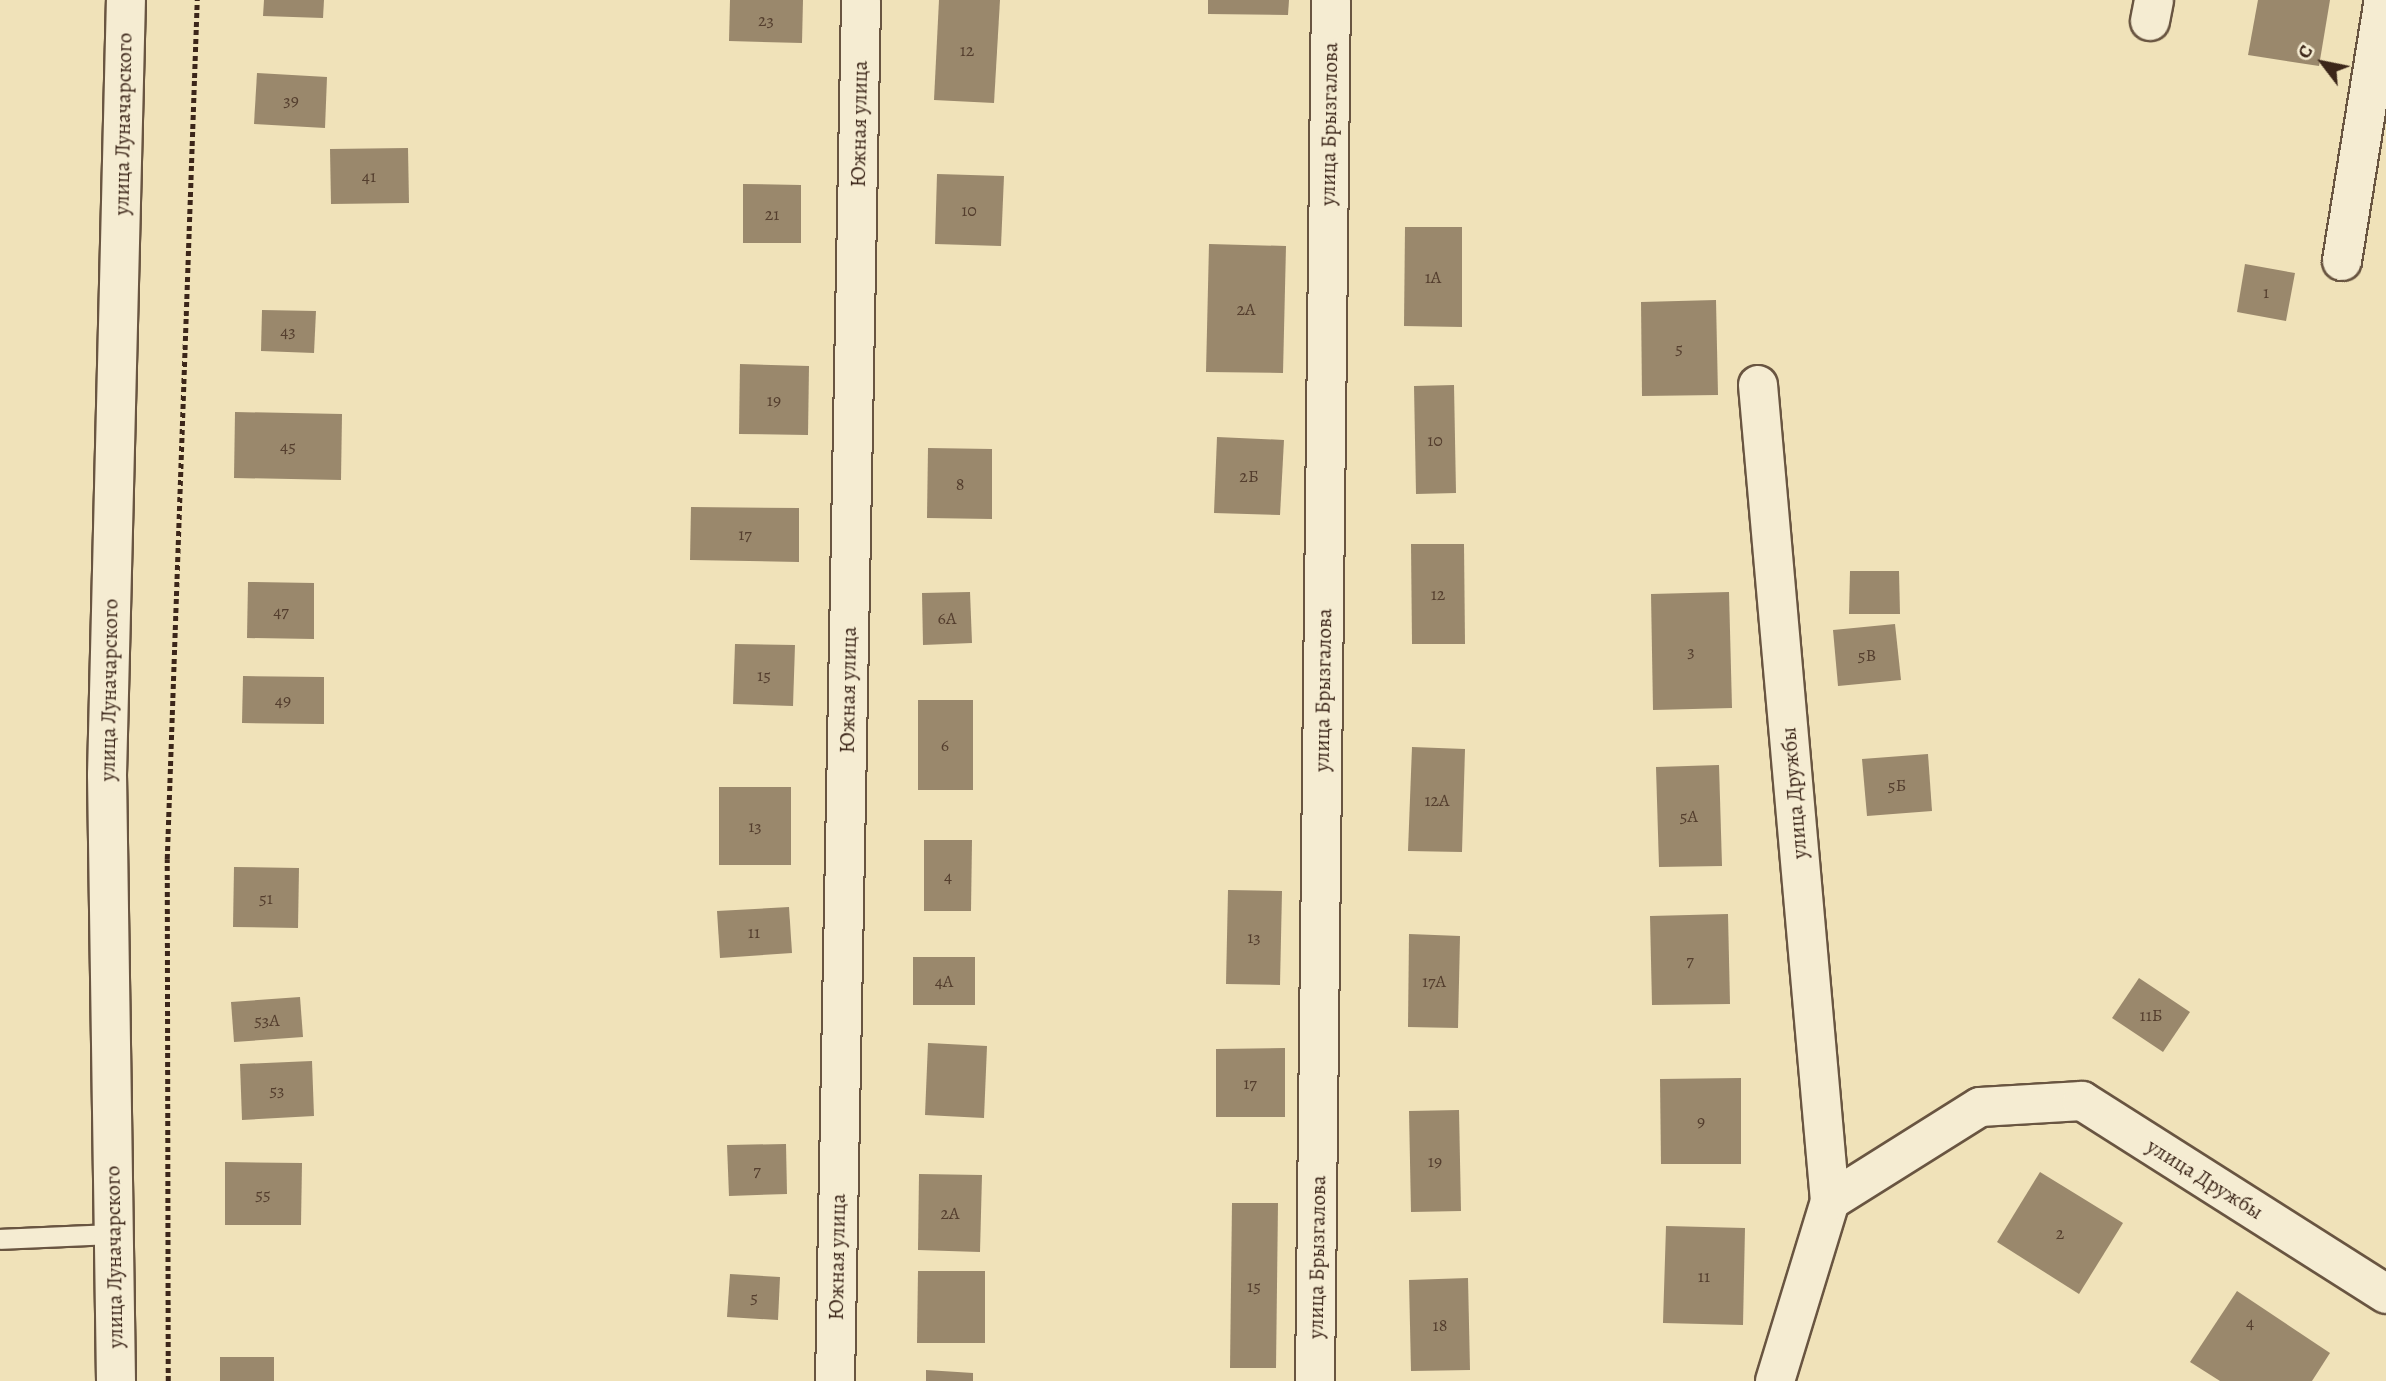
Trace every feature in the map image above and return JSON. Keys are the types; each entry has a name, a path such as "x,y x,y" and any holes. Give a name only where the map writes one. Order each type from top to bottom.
{"street":[{"name":"улица Луначарского","path":"116,1381 107,775 126,0"},
{"name":"Южная улица","path":"835,1381 862,0"},
{"name":"улица Брызгалова","path":"1315,1381 1331,0"},
{"path":"2342,261 2384,0"},
{"name":"улица Дружбы","path":"1758,386 1830,1201 1775,1381"},
{"name":"улица Дружбы","path":"1830,1201 1980,1107 2082,1101 2386,1294"}],"lane":[{"path":"0,1239 114,1234"}],"path":[{"path":"168,1381 167,859 197,0"}],"building":[{"path":"264,0 324,0 323,18 263,16"},
{"path":"730,0 803,0 802,43 729,41"},
{"path":"939,0 1000,0 994,103 934,100"},
{"path":"1208,0 1289,0 1288,15 1208,14"},
{"path":"2258,0 2330,0 2319,66 2248,55"},
{"path":"257,73 327,77 325,128 254,124"},
{"path":"408,148 409,203 331,204 330,149"},
{"path":"937,174 1004,176 1001,246 935,244"},
{"path":"743,184 801,185 801,243 743,243"},
{"path":"1405,227 1462,227 1462,327 1404,326"},
{"path":"1209,244 1286,246 1283,373 1206,372"},
{"path":"2245,264 2295,273 2286,321 2237,312"},
{"path":"1716,300 1718,395 1642,396 1641,302"},
{"path":"262,310 316,311 314,353 261,351"},
{"path":"740,364 809,366 808,435 739,434"},
{"path":"1454,385 1456,493 1416,494 1414,386"},
{"path":"235,412 342,414 341,480 234,478"},
{"path":"1217,437 1284,440 1280,515 1214,513"},
{"path":"928,448 992,449 992,519 927,518"},
{"path":"691,507 799,508 799,562 690,560"},
{"path":"1411,544 1464,544 1465,644 1412,644"},
{"path":"1850,571 1899,571 1900,614 1849,614"},
{"path":"248,582 314,583 314,639 247,638"},
{"path":"970,592 972,643 923,645 922,593"},
{"path":"1729,592 1732,708 1653,710 1651,594"},
{"path":"1895,624 1901,680 1838,686 1833,630"},
{"path":"735,644 795,645 793,706 733,704"},
{"path":"243,676 324,677 324,724 242,723"},
{"path":"918,700 973,700 973,790 918,790"},
{"path":"1412,747 1465,749 1462,852 1408,851"},
{"path":"1928,754 1932,811 1867,816 1862,759"},
{"path":"1719,765 1722,866 1659,867 1656,767"},
{"path":"719,787 791,787 791,865 719,865"},
{"path":"924,840 972,840 971,911 924,911"},
{"path":"234,867 299,868 298,928 233,927"},
{"path":"1228,890 1282,891 1280,985 1226,984"},
{"path":"789,907 792,953 720,958 717,911"},
{"path":"1728,914 1730,1004 1652,1005 1650,916"},
{"path":"1409,934 1460,936 1458,1028 1408,1027"},
{"path":"913,957 975,957 975,1005 913,1005"},
{"path":"2139,978 2190,1012 2163,1052 2112,1018"},
{"path":"300,997 303,1037 234,1042 231,1002"},
{"path":"928,1043 987,1046 984,1118 925,1115"},
{"path":"1285,1048 1285,1117 1216,1117 1216,1049"},
{"path":"312,1061 314,1116 242,1120 240,1064"},
{"path":"1741,1078 1741,1164 1661,1164 1660,1079"},
{"path":"1459,1110 1461,1211 1411,1212 1409,1111"},
{"path":"786,1144 787,1194 729,1196 727,1145"},
{"path":"225,1162 302,1163 301,1225 225,1225"},
{"path":"2040,1172 2123,1223 2079,1294 1997,1242"},
{"path":"919,1174 982,1175 980,1252 918,1250"},
{"path":"1232,1203 1278,1203 1276,1368 1230,1368"},
{"path":"1666,1226 1745,1228 1743,1325 1663,1323"},
{"path":"918,1271 985,1271 985,1343 917,1343"},
{"path":"730,1274 780,1277 778,1320 727,1317"},
{"path":"1468,1278 1470,1370 1411,1371 1409,1280"},
{"path":"2237,1291 2330,1353 2312,1381 2220,1381 2190,1362"},
{"path":"220,1357 274,1357 274,1381 220,1381"},
{"path":"926,1370 973,1373 973,1381 926,1381"}]}
